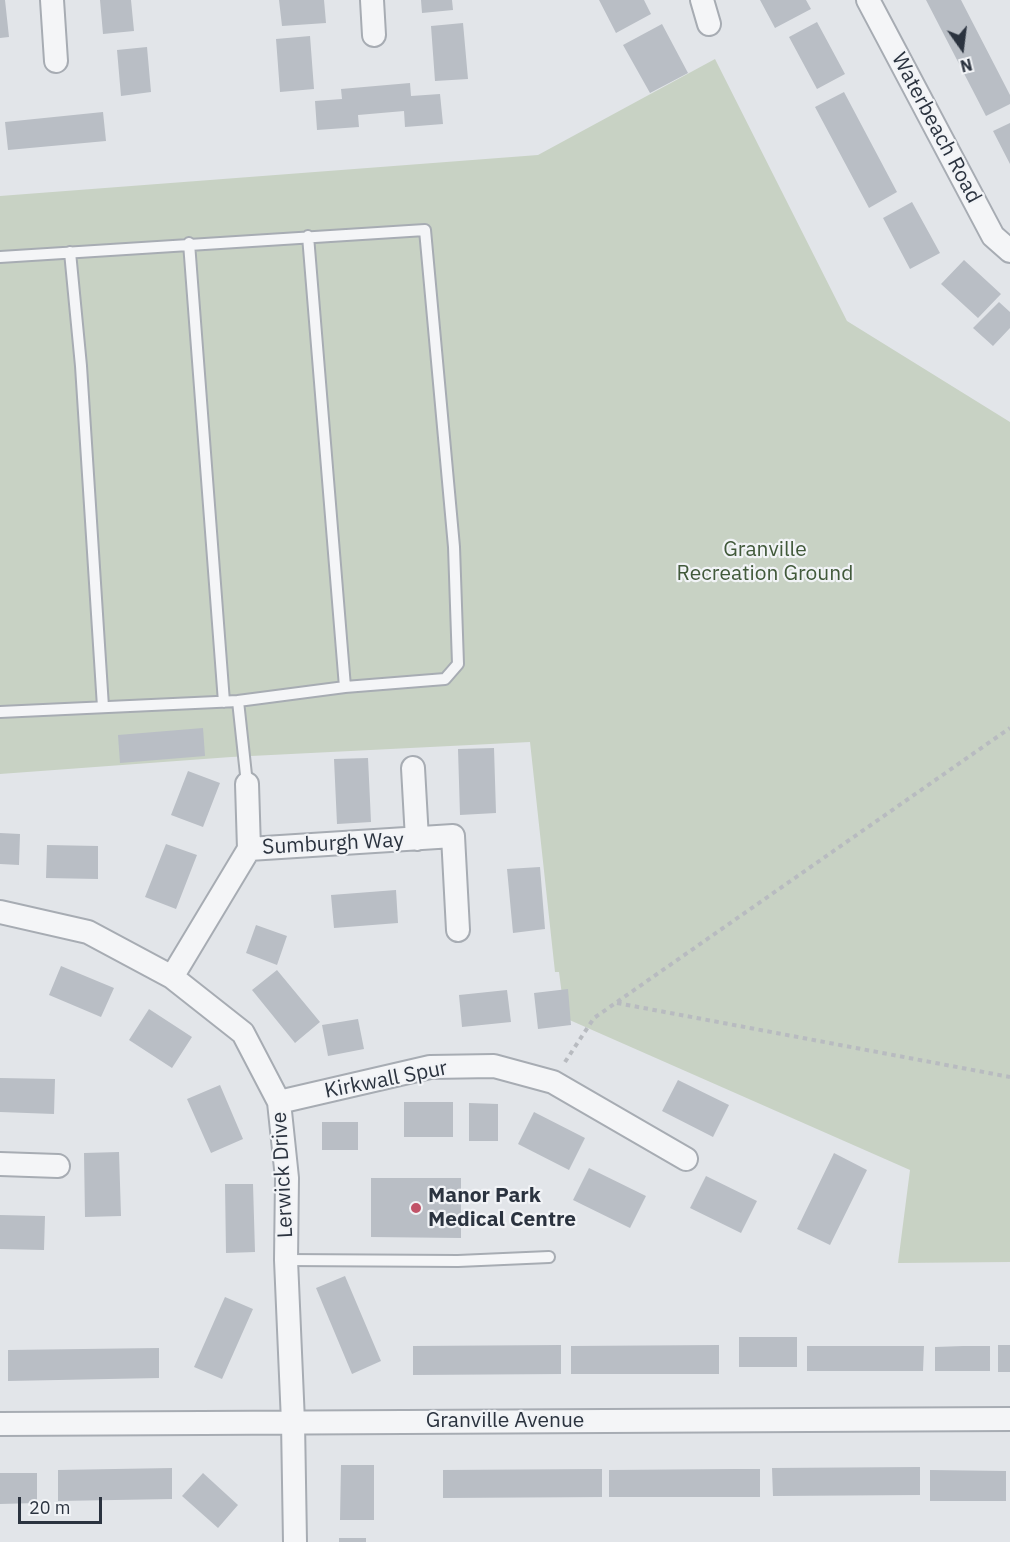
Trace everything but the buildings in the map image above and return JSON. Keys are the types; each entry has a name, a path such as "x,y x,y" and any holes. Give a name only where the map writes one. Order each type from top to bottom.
{"street":[{"path":"52,0 56,61"},
{"path":"372,0 374,35"},
{"path":"702,0 709,24"},
{"name":"Waterbeach Road","path":"868,0 993,236 1010,251"},
{"name":"Sumburgh Way","path":"413,768 417,839"},
{"name":"Sumburgh Way","path":"172,977 249,849 247,784"},
{"name":"Sumburgh Way","path":"249,849 453,836 458,930"},
{"name":"Lerwick Drive","path":"0,912 88,932 172,977 243,1033 279,1102 287,1178 286,1260 293,1422 295,1542"},
{"name":"Kirkwall Spur","path":"279,1102 430,1067 494,1066 553,1082 686,1159"},
{"path":"0,1164 58,1166"},
{"name":"Granville Avenue","path":"0,1424 1010,1419"}],"lane":[{"path":"0,257 189,243 425,230 454,547 458,664 445,679 345,687 238,701 0,712"},
{"path":"308,236 345,687"},
{"path":"189,243 224,702"},
{"path":"70,252 81,366 103,707"},
{"path":"238,701 247,784"},
{"path":"286,1260 458,1261 549,1257"}],"path":[{"path":"553,1082 594,1018 1010,728"},
{"path":"617,1003 1010,1077"}],"green space":[{"name":"Granville Recreation Ground","path":"715,59 847,321 1010,422 1010,1262 898,1263 910,1170 565,1018 559,972 555,972 530,742 231,757 0,774 0,196 538,155"}],"place":[{"name":"Manor Park Medical Centre","path":"416,1208"}]}
